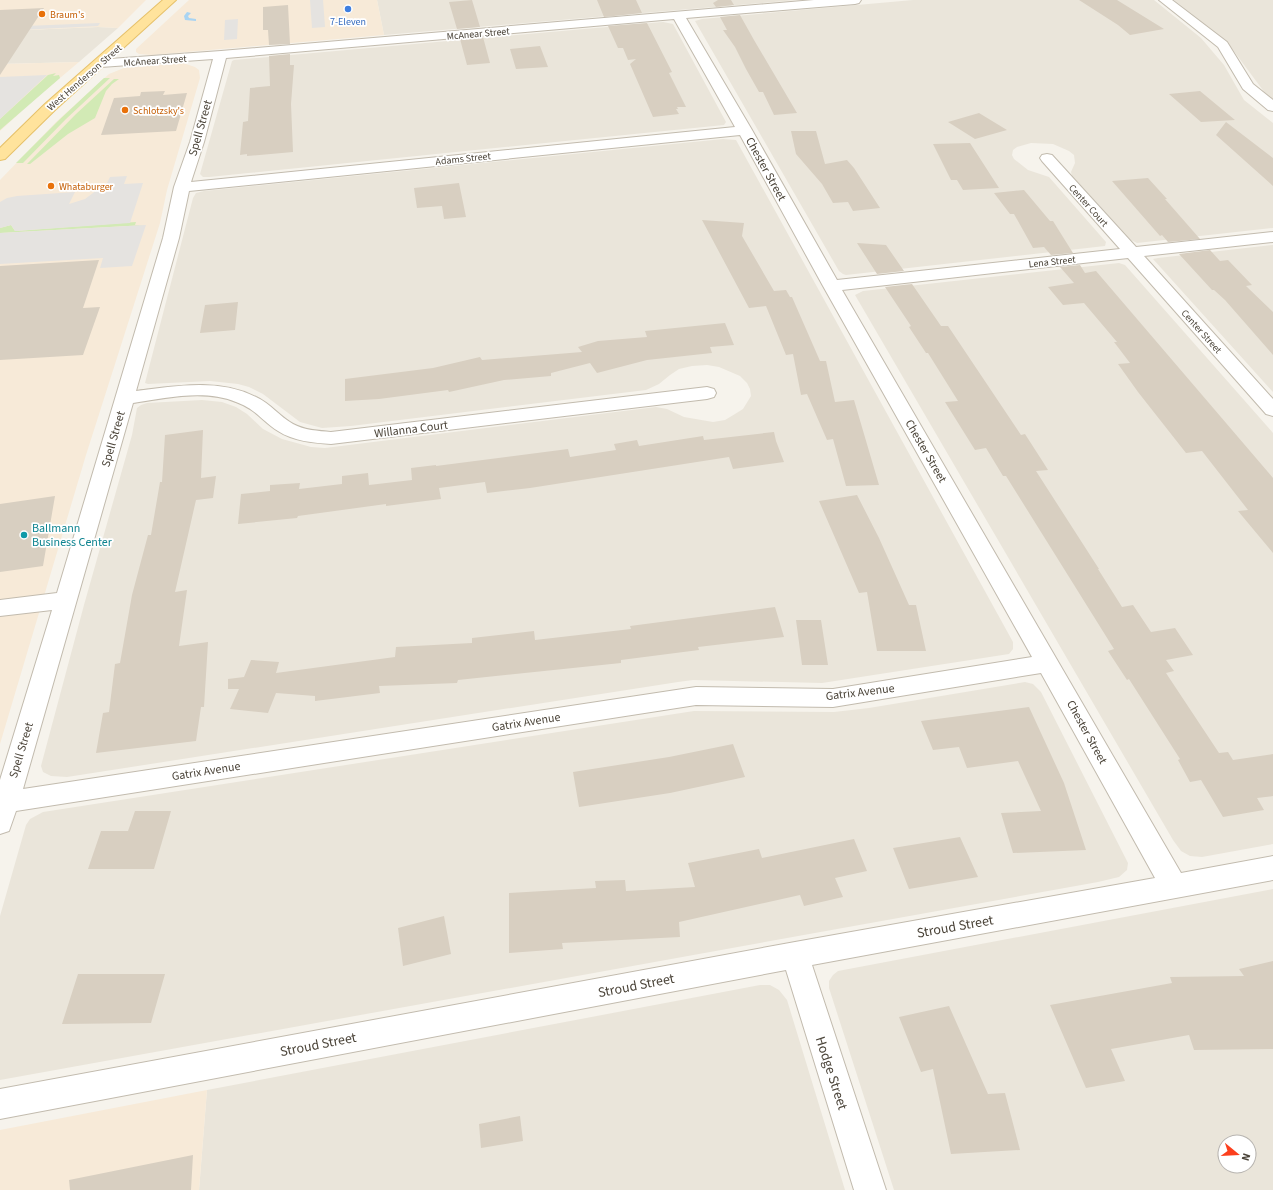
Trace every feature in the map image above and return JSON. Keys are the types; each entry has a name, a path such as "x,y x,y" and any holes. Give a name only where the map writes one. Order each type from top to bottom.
{"main road":[{"name":"West Henderson Street","path":"0,156 50,107 170,0"}],"street":[{"name":"McAnear Street","path":"101,63 221,55 854,0"},
{"path":"1165,0 1223,45 1248,86 1273,107"},
{"name":"Chester Street","path":"678,15 745,130 831,286 1048,663 1174,886"},
{"name":"Spell Street","path":"3,812 125,398 171,238 182,186 197,142 221,55"},
{"name":"Adams Street","path":"182,186 745,130"},
{"name":"Center Court","path":"1047,158 1131,253"},
{"name":"Lena Street","path":"831,286 1273,237"},
{"name":"Center Street","path":"1131,253 1273,410"},
{"name":"Willanna Court","path":"125,398 173,392 222,392 240,396 263,409 285,427 300,434 331,438 707,393"},
{"path":"0,608 66,600"},
{"name":"Gatrix Avenue","path":"3,812 688,697 833,698 1048,663"},
{"name":"Stroud Street","path":"0,1104 795,955 1273,868"},
{"name":"Hodge Street","path":"795,955 870,1190"}],"shaded area":[{"path":"0,0 146,0 118,28 98,27 0,31"},
{"path":"189,0 377,0 384,35 152,55 139,54 136,52 136,49"},
{"path":"310,0 323,0 325,27 312,28"},
{"path":"377,0 796,0 384,35"},
{"path":"913,0 1154,0 1201,38 1224,65 1244,100 1273,123 1273,228 1137,243 1131,240 1072,176 1071,172 1075,163 1074,155 1069,151 1053,144 1031,143 1017,147 1013,150 1012,155 1014,159 1028,170 1049,177 1106,242 1105,246 846,275 843,274 839,271 695,21 702,19"},
{"path":"1174,0 1273,0 1273,101 1265,93 1233,50 1212,30"},
{"path":"238,19 237,39 224,40 225,20"},
{"path":"663,22 673,24 726,122 724,125 209,177 203,177 200,174 232,61 234,60"},
{"path":"100,23 98,26 0,31 0,27"},
{"path":"98,27 118,28 79,62 0,64 0,31"},
{"path":"79,62 35,99 0,131 0,64"},
{"path":"183,63 199,70 200,78 167,190 160,223 86,455 0,744 0,180 56,122 109,74 124,68"},
{"path":"47,75 0,119 0,77"},
{"path":"723,139 736,140 1013,642 1013,649 1009,654 822,683 693,680 67,777 51,776 43,772 41,766 84,605 132,435 137,408 141,405 147,403 202,400 222,402 236,407 247,414 263,429 282,439 311,447 325,448 656,407 667,409 684,417 713,422 725,420 743,409 751,396 747,383 740,376 719,367 707,365 692,366 679,369 659,384 646,390 351,426 322,428 300,422 263,394 249,387 238,384 210,381 145,383 193,198 196,193"},
{"path":"127,176 124,184 143,183 130,223 15,231 11,225 0,228 0,202 7,198 75,192 69,204 85,199 97,190 104,189 110,177"},
{"path":"146,225 132,266 100,268 103,258 0,264 0,233"},
{"path":"1273,245 1273,392 1153,259"},
{"path":"1119,263 1125,265 1273,433 1273,844 1202,857 1190,856 1181,851 1173,840 855,295 863,291"},
{"path":"1025,682 1033,684 1041,692 1128,863 1127,870 1119,877 0,1080 0,916 26,825 30,819 43,812 694,711 834,712 869,708"},
{"path":"1273,889 1273,1190 894,1190 829,988 829,981 838,971"},
{"path":"760,985 770,985 779,990 787,1000 845,1190 199,1190 207,1090"},
{"path":"207,1090 199,1190 0,1190 0,1130"}],"green space":[{"path":"56,73 53,76 59,75 60,78 0,130 0,119 48,75"},
{"path":"104,78 110,78 66,119 23,163 16,163 58,121"},
{"path":"114,79 119,79 106,91 95,118 68,134 30,164 27,164 76,114"},
{"path":"136,222 135,225 146,225 0,233 0,228 11,225 15,231"}],"building":[{"path":"472,0 480,27 457,29 449,2"},
{"path":"597,0 636,0 642,13 604,17"},
{"path":"718,0 731,0 734,5 716,7 713,3"},
{"path":"1079,0 1117,0 1164,29 1130,35 1118,25"},
{"path":"288,5 290,44 269,45 268,30 263,30 263,7"},
{"path":"44,8 0,75 0,10"},
{"path":"740,15 797,113 774,115 763,92 759,92 735,47 723,30 727,30 720,17"},
{"path":"647,23 672,72 669,73 686,107 677,107 678,109 676,109 679,114 653,117 630,64 636,59 628,60 623,48 618,48 608,26"},
{"path":"483,37 490,63 467,65 460,39"},
{"path":"540,46 548,67 516,69 510,49"},
{"path":"290,54 290,65 294,65 291,104 293,152 247,156 247,154 240,155 243,122 248,121 250,88 270,86 269,56"},
{"path":"165,91 163,95 187,93 176,131 101,135 114,98 140,96 141,92"},
{"path":"1200,91 1235,120 1201,122 1169,94"},
{"path":"979,113 1007,130 975,139 948,122"},
{"path":"1226,122 1273,158 1273,186 1216,135"},
{"path":"791,131 816,131 825,164 847,160 854,168 880,208 853,211 848,202 833,203 822,184 796,154"},
{"path":"970,143 999,188 963,190 957,180 951,180 933,144"},
{"path":"1148,178 1200,239 1168,242 1162,235 1160,236 1112,181"},
{"path":"459,183 466,217 444,219 442,206 417,208 414,188"},
{"path":"1024,190 1050,221 1053,221 1073,253 1051,255 1044,247 1033,248 1014,214 1010,214 994,193"},
{"path":"702,220 744,223 742,236 774,291 786,290 790,297 792,297 820,361 826,361 835,402 854,400 879,485 846,486 833,439 827,440 807,394 801,395 793,354 786,355 766,306 749,308"},
{"path":"857,243 886,245 904,271 877,274"},
{"path":"1210,250 1220,261 1228,260 1252,285 1246,286 1273,312 1273,355 1225,300 1214,290 1212,290 1179,254"},
{"path":"99,260 83,308 100,307 83,355 0,360 0,266"},
{"path":"1080,265 1085,273 1096,271 1273,478 1273,553 1238,511 1248,510 1202,451 1186,453 1138,392 1118,364 1130,363 1114,342 1117,342 1084,303 1063,305 1048,287 1074,283 1060,267"},
{"path":"912,284 941,326 948,326 1021,435 1025,434 1048,470 1036,471 1122,607 1133,605 1151,632 1175,628 1193,655 1166,660 1174,671 1166,673 1219,753 1228,752 1233,760 1273,754 1273,796 1257,798 1264,810 1223,817 1201,780 1190,782 1178,760 1180,759 1129,679 1127,680 1108,651 1114,649 1006,476 1003,476 986,448 975,450 945,402 958,401 928,353 926,353 909,327 911,326 885,287"},
{"path":"238,302 235,330 200,333 205,305"},
{"path":"725,323 734,345 710,347 712,353 647,360 597,373 590,363 551,373 551,376 504,380 449,392 448,390 379,399 345,401 345,379 433,368 480,357 482,360 582,352 578,347 598,341 647,337 645,331"},
{"path":"203,430 201,478 216,476 213,498 196,500 175,592 187,590 179,646 208,642 204,707 201,707 196,741 96,753 103,713 109,712 115,664 120,663 132,595 148,535 151,535 160,482 162,482 165,435"},
{"path":"774,432 784,462 733,469 729,457 530,488 487,493 485,482 439,488 441,499 386,506 386,504 298,516 297,518 238,524 241,494 270,491 270,485 300,483 299,489 342,484 342,476 368,473 369,485 412,480 411,468 568,449 570,457 616,450 614,444 637,440 639,446 703,436 704,440"},
{"path":"857,495 879,538 909,605 916,605 926,651 877,651 867,592 859,593 819,501"},
{"name":"Ballmann Business Center","path":"55,496 43,566 0,572 0,504"},
{"path":"775,607 784,637 698,647 699,650 621,660 621,663 458,680 457,683 379,686 380,693 315,701 315,696 276,693 268,713 230,709 239,689 228,689 228,679 244,677 251,660 279,662 276,673 395,657 396,647 472,643 472,638 534,631 535,640 631,629 630,626"},
{"path":"796,620 821,620 828,665 802,665"},
{"path":"1029,707 1064,783 1086,850 1013,853 1001,813 1041,811 1018,761 967,768 959,747 933,750 921,721"},
{"path":"733,744 745,777 670,793 579,807 573,772 669,757"},
{"path":"135,811 171,811 154,869 88,869 101,831 128,831"},
{"path":"960,837 978,877 909,889 893,848"},
{"path":"854,839 867,871 835,878 843,897 804,906 800,895 679,922 680,937 562,943 563,949 509,953 509,893 596,888 595,881 625,880 626,891 695,887 688,863 759,849 762,858"},
{"path":"444,916 451,954 403,966 398,928"},
{"path":"1273,961 1273,1049 1194,1050 1189,1035 1111,1049 1125,1081 1086,1088 1050,1005 1172,983 1170,977 1244,976 1239,969"},
{"path":"78,974 165,974 151,1023 62,1024"},
{"path":"949,1006 988,1094 1005,1093 1020,1150 951,1154 933,1069 921,1072 899,1017"},
{"path":"520,1116 523,1141 481,1148 479,1124"},
{"path":"193,1155 191,1190 70,1190 69,1180"}],"waterway":[{"path":"189,13 186,16 187,19 194,20"}],"place":[{"name":"7-Eleven","path":"348,9"},
{"name":"Braum's","path":"42,14"},
{"name":"Schlotzsky's","path":"125,110"},
{"name":"Whataburger","path":"51,186"},
{"name":"Ballmann Business Center","path":"24,535"}]}
